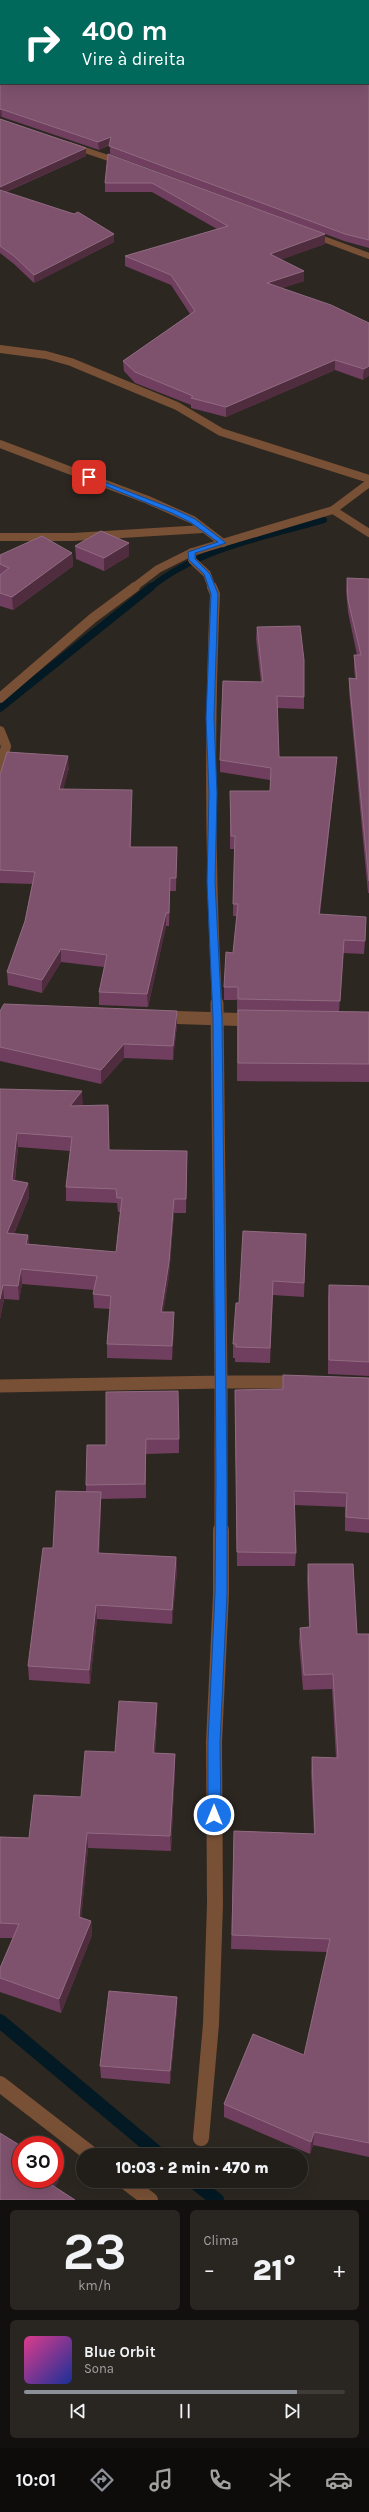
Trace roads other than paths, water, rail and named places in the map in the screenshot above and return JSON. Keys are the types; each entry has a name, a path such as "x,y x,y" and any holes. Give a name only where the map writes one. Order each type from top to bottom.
{"street":[{"path":"60,141 128,165"},
{"path":"300,230 369,256"},
{"path":"0,349 46,355 71,362 176,406 221,432 369,479"},
{"path":"0,444 148,500 193,520 223,543"},
{"path":"0,698 93,618 158,568 223,543 333,510 369,483"},
{"path":"333,510 369,533"},
{"path":"0,537 73,537 203,529"},
{"path":"192,556 207,574 215,594 210,718 213,793 211,882 218,1019 221,1382 221,1594 214,1742 215,1911 211,2024 201,2138"},
{"path":"0,731 6,746 0,771"},
{"path":"151,1016 264,1020"},
{"path":"0,1386 314,1382"},
{"path":"0,2084 83,2148"},
{"path":"134,2188 150,2200"}],"waterway":[{"path":"150,588 169,574 211,553 256,538 324,520"},
{"path":"0,708 151,587"},
{"path":"0,2021 152,2148"},
{"path":"202,2188 217,2200"}]}
